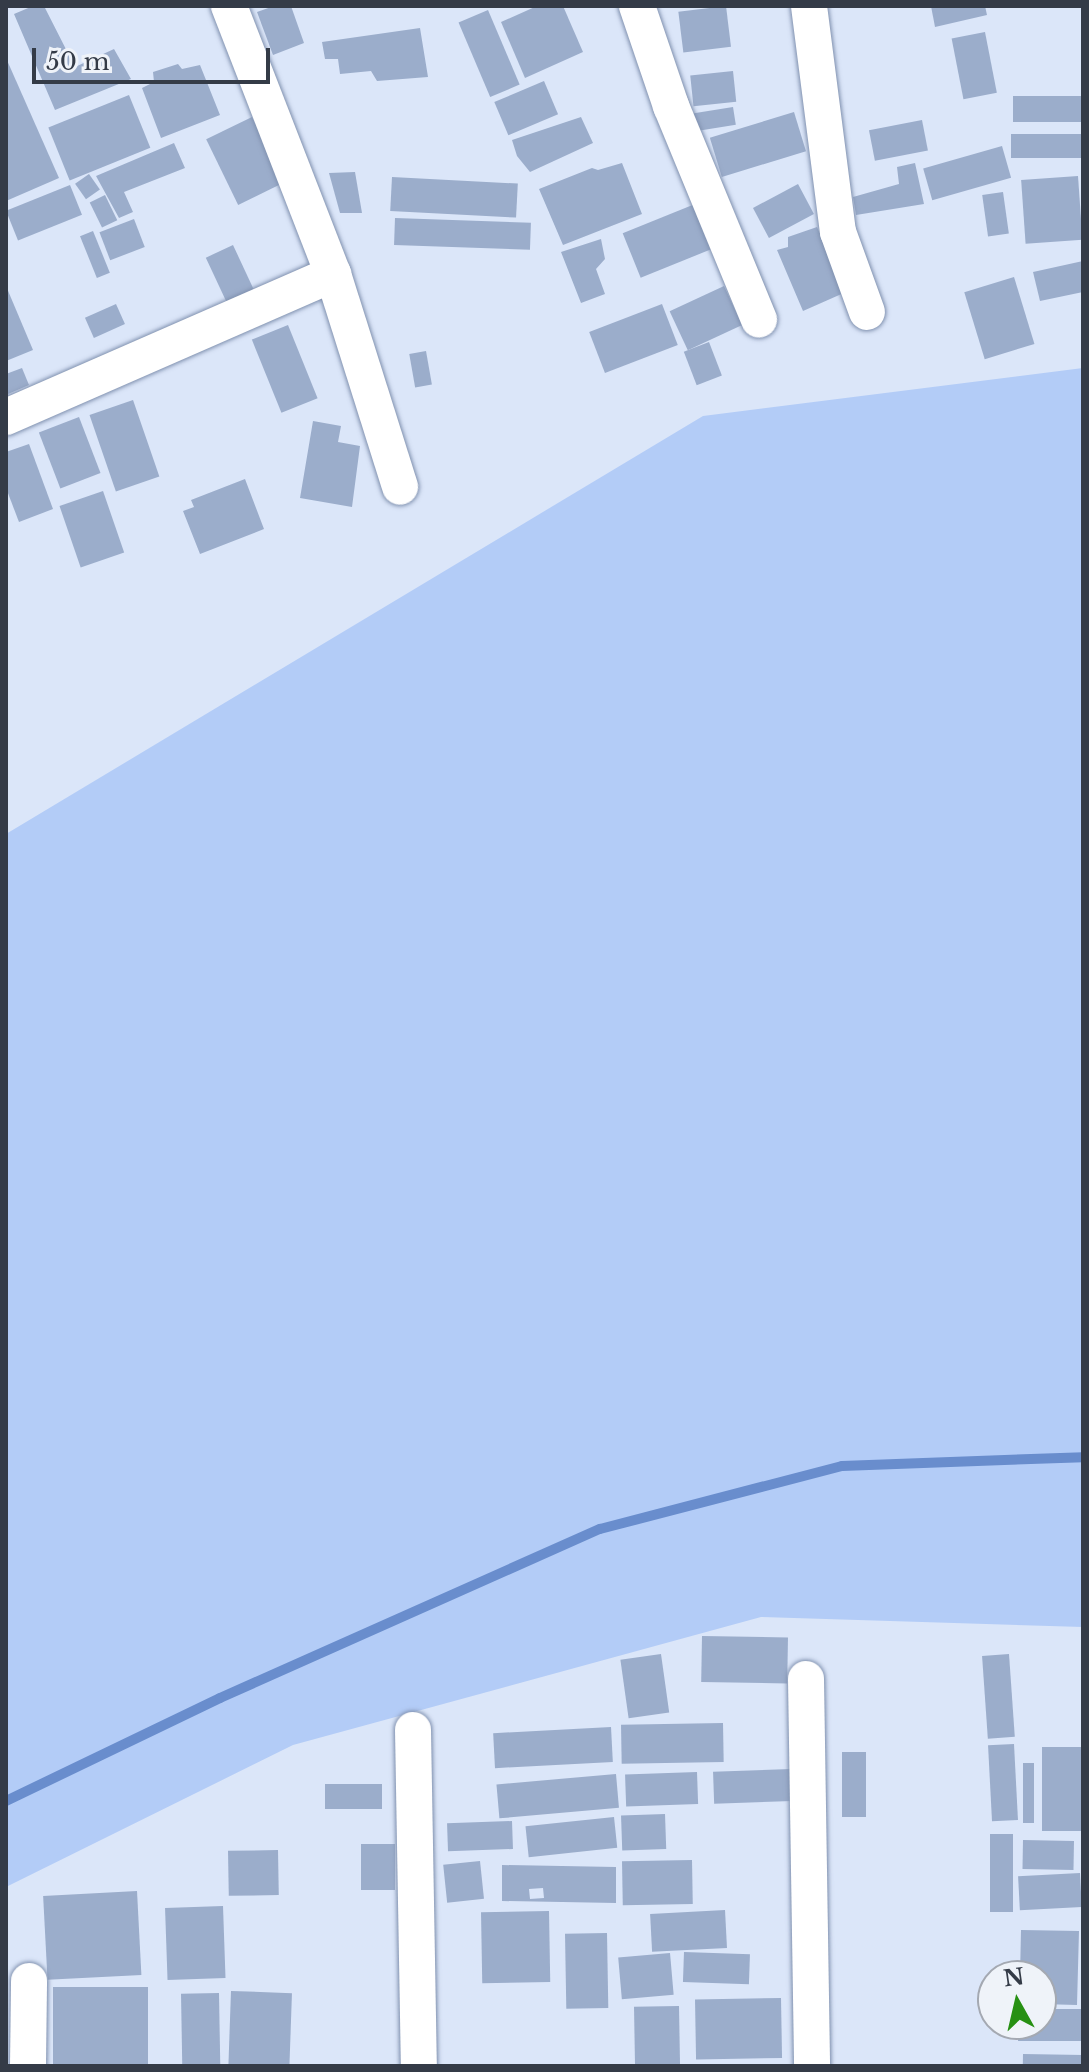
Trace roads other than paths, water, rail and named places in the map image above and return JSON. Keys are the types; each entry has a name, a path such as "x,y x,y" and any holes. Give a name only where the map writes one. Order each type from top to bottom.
{"street":[{"path":"229,6 333,274 400,487"},
{"path":"637,6 671,106 759,320"},
{"path":"809,6 838,232 867,312"},
{"path":"6,417 333,274"},
{"path":"806,1679 812,2066"},
{"path":"413,1730 419,2066"},
{"path":"28,2066 29,1981"}],"waterway":[{"path":"6,1801 220,1698 600,1529 842,1466 1083,1457"}]}
